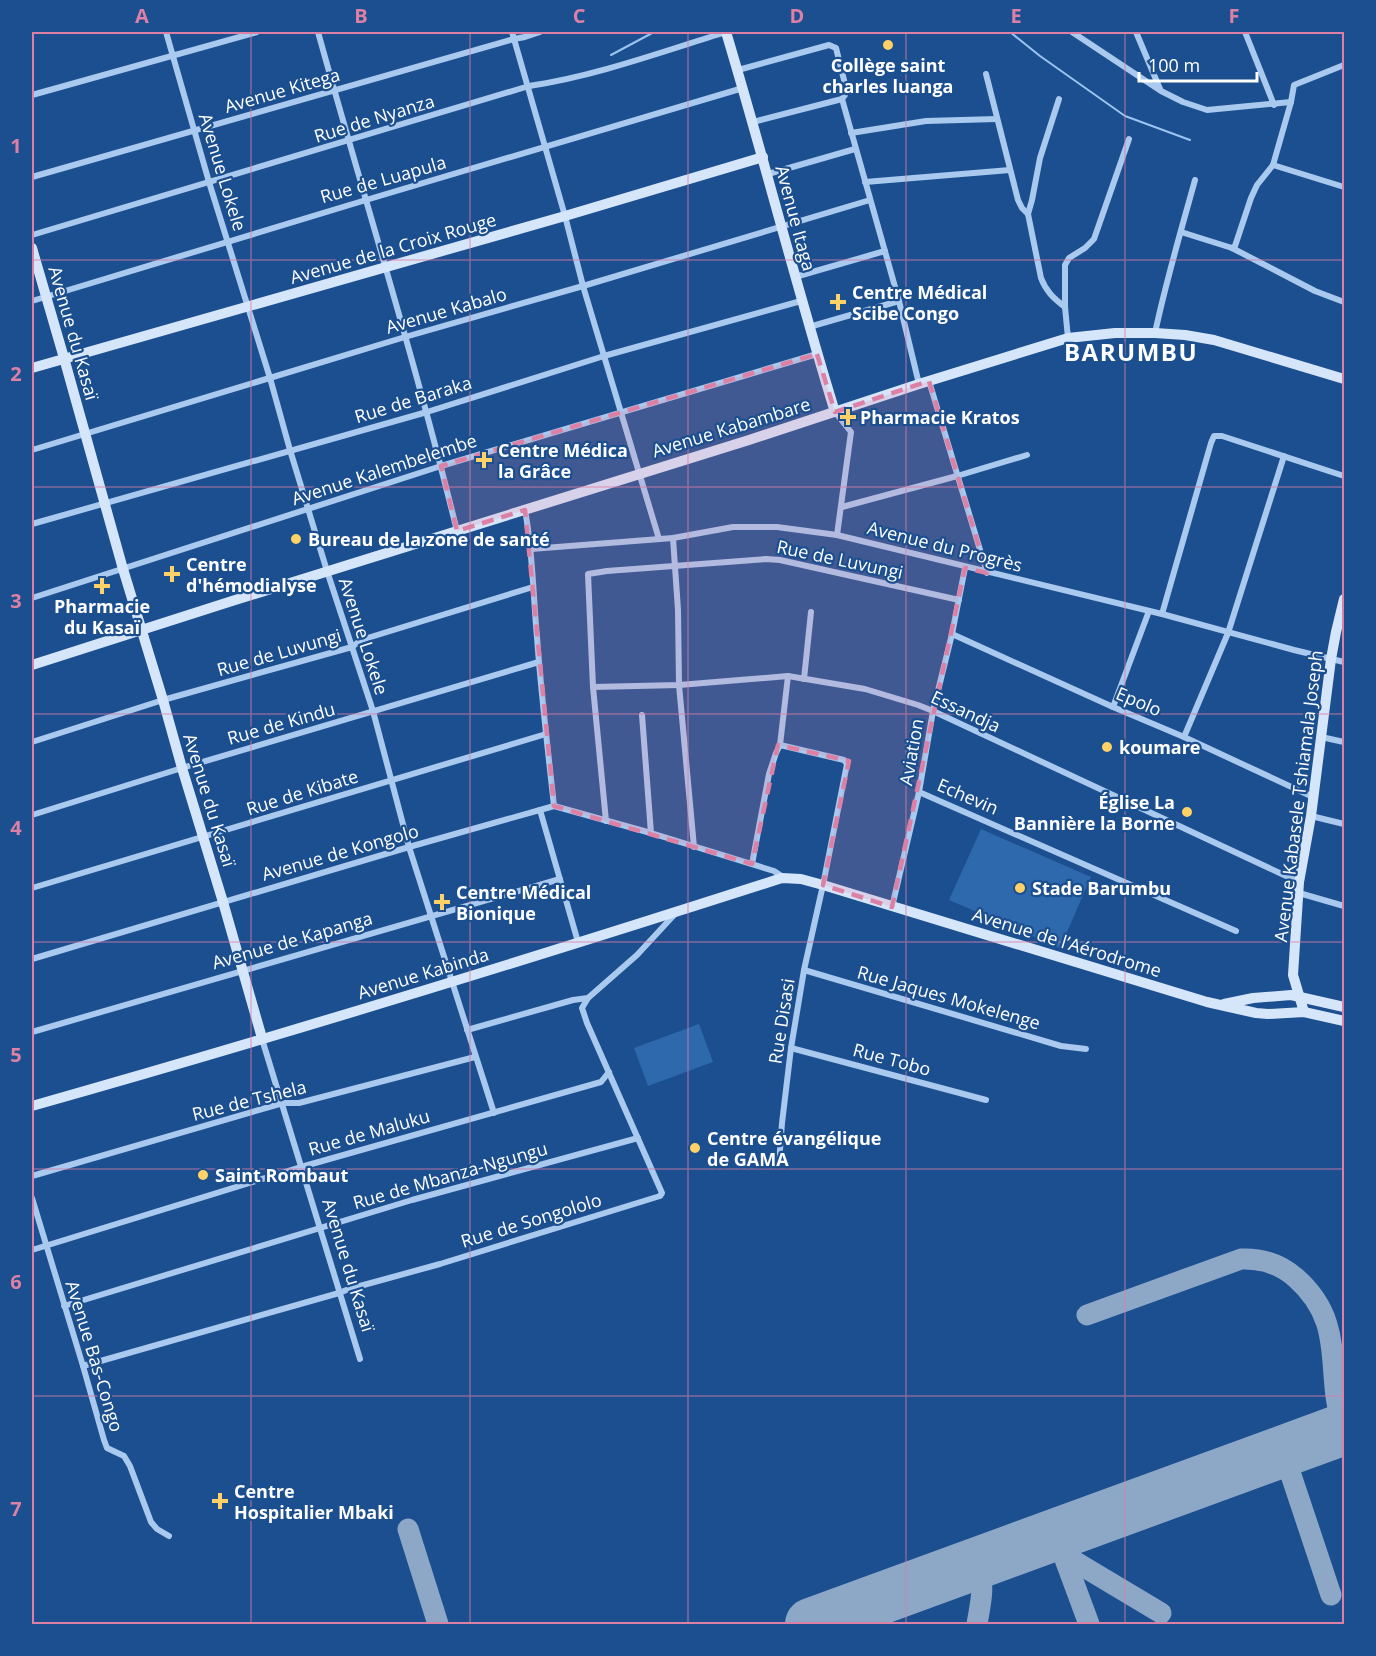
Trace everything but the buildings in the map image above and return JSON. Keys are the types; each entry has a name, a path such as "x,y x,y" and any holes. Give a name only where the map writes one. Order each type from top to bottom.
{"street":[{"name":"Avenue Lokele","path":"166,32 308,509 374,711 409,847 494,1113"},
{"path":"32,95 257,32"},
{"path":"318,32 427,412 457,531"},
{"name":"Avenue Kitega","path":"32,177 335,91 513,35 525,37 540,32"},
{"name":"Avenue Itaga","path":"726,32 768,174 808,327 835,412"},
{"name":"Rue de Nyanza","path":"32,235 529,86 558,82 600,71 726,32"},
{"path":"1072,32 1161,91 1183,102 1208,110 1292,102"},
{"path":"1136,32 1161,91"},
{"path":"1245,32 1274,105"},
{"path":"513,35 583,286 659,539"},
{"path":"738,70 833,46 836,48 846,88 842,99 753,122"},
{"path":"1232,248 1235,246 1257,185 1273,165 1292,102 1294,85 1344,65"},
{"path":"986,74 1018,200 1028,214"},
{"name":"Rue de Luapula","path":"32,301 743,88"},
{"path":"842,99 924,383 957,476 987,573"},
{"path":"1059,99 1040,158 1028,214 1044,288 1065,307"},
{"path":"851,134 926,121 997,119"},
{"path":"1068,338 1065,265 1069,258 1094,239 1129,139"},
{"path":"768,174 855,149"},
{"name":"Avenue de la Croix Rouge","path":"32,368 763,157"},
{"path":"1273,165 1344,187"},
{"path":"865,183 1010,170"},
{"path":"1155,333 1164,286 1195,180"},
{"name":"Avenue Kabalo","path":"32,450 870,200"},
{"path":"1181,232 1232,248 1315,291 1344,302"},
{"name":"Avenue du Kasaï","path":"32,248 123,569 360,1359"},
{"path":"795,277 885,251"},
{"name":"Rue de Baraka","path":"32,524 427,412 604,356 801,301"},
{"path":"808,327 899,301"},
{"name":"Avenue Kabambare","path":"32,665 1068,338 1092,334 1185,335 1214,340 1344,379"},
{"name":"Avenue Kalembelembe","path":"32,598 441,466 817,354"},
{"path":"835,412 851,432 837,535"},
{"path":"1162,614 1212,438 1222,436 1344,476"},
{"path":"842,507 1027,455"},
{"path":"1184,737 1228,633 1284,456"},
{"path":"525,510 531,549 539,662 554,806 752,864 774,871 782,878"},
{"name":"Avenue du Progrès","path":"531,549 673,538 733,527 777,527 837,535 965,568 1162,614 1344,662"},
{"path":"673,538 679,618 679,685 694,847"},
{"name":"Rue de Luvungi","path":"593,687 587,577 590,573 766,559 780,560 959,600"},
{"name":"Aviation","path":"892,907 919,792 933,711 965,568"},
{"name":"Rue de Luvungi","path":"32,742 163,700 352,647 361,640 533,587"},
{"name":"Avenue Kabasele Tshiamala Joseph","path":"1299,997 1294,981 1293,966 1299,888 1311,816 1331,659 1344,599"},
{"path":"1113,708 1149,611"},
{"path":"804,679 811,612"},
{"name":"Epolo","path":"952,634 1313,797"},
{"name":"Rue de Kindu","path":"32,814 539,662"},
{"path":"752,864 770,774 780,745 788,676"},
{"name":"Essandja","path":"593,687 679,685 788,676 865,689 933,711 1299,888 1344,906"},
{"path":"593,687 606,821"},
{"path":"642,715 651,833"},
{"name":"Rue de Kibate","path":"32,888 546,734"},
{"path":"1321,737 1344,742"},
{"name":"Rue Disasi","path":"779,1163 791,1048 804,970 847,764 844,760 780,745"},
{"name":"Echevin","path":"919,792 1236,931"},
{"name":"Avenue de Kongolo","path":"32,959 554,806"},
{"path":"540,810 578,942"},
{"path":"1311,816 1344,824"},
{"name":"Avenue Kabinda","path":"32,1106 452,982 782,878 801,879 823,885"},
{"name":"Avenue de Kapanga","path":"32,1032 560,879"},
{"name":"Avenue de l’Aérodrome","path":"823,885 1221,1005 1268,1014 1304,1012 1344,1021"},
{"path":"467,1030 573,1000 588,998 637,954 677,912"},
{"name":"Rue Jaques Mokelenge","path":"804,970 1061,1046 1086,1049"},
{"path":"1221,1005 1252,998 1291,995 1344,1007"},
{"path":"1299,997 1304,1012"},
{"name":"Rue de Songololo","path":"83,1366 339,1293 349,1288 440,1263 660,1196 662,1192 584,1016 582,1008 588,998"},
{"name":"Rue Tobo","path":"791,1048 986,1100"},
{"name":"Rue de Tshela","path":"32,1176 283,1103 298,1103 475,1057"},
{"name":"Rue de Maluku","path":"32,1250 301,1167 601,1082 609,1072"},
{"name":"Rue de Mbanza-Ngungu","path":"64,1306 412,1200 639,1138"},
{"name":"Avenue Bas-Congo","path":"32,1198 107,1448 124,1456 151,1522 169,1536"}],"highlighted area":[{"path":"817,354 835,412 929,381 987,573 965,568 892,907 823,885 849,761 778,745 752,864 554,806 525,510 457,531 441,466"}],"shaded area":[{"name":"Stade Barumbu","path":"981,829 1091,877 1060,948 949,900"},
{"path":"699,1024 713,1062 648,1086 634,1048"}],"waterway":[{"path":"611,55 654,32"},
{"path":"1010,32 1125,116 1190,140"}],"taxiway":[{"path":"1087,1315 1241,1259 1264,1261 1284,1269 1296,1278 1312,1296 1323,1314 1329,1332 1338,1408 1344,1429"},
{"path":"1283,1451 1331,1595"},
{"path":"408,1529 438,1624"},
{"path":"1056,1535 1089,1624"},
{"path":"1064,1555 1161,1613"},
{"path":"977,1624 982,1587 978,1564"}],"runway":[{"path":"811,1624 1344,1429"}],"place":[{"name":"Collège saint charles luanga","path":"888,45"},
{"name":"Centre Médical Scibe Congo","path":"838,302"},
{"name":"Pharmacie Kratos","path":"848,417"},
{"name":"Centre Médica la Grâce","path":"484,460"},
{"name":"Bureau de la zone de santé","path":"296,539"},
{"name":"Centre d'hémodialyse","path":"172,574"},
{"name":"Pharmacie du Kasaï","path":"102,586"},
{"name":"koumare","path":"1107,747"},
{"name":"Église La Bannière la Borne","path":"1187,812"},
{"name":"Stade Barumbu","path":"1020,888"},
{"name":"Centre Médical Bionique","path":"442,902"},
{"name":"Centre évangélique de GAMA","path":"695,1148"},
{"name":"Saint Rombaut","path":"203,1175"},
{"name":"Centre Hospitalier Mbaki","path":"220,1501"}],"district":[{"name":"BARUMBU","path":"1131,351"}]}
